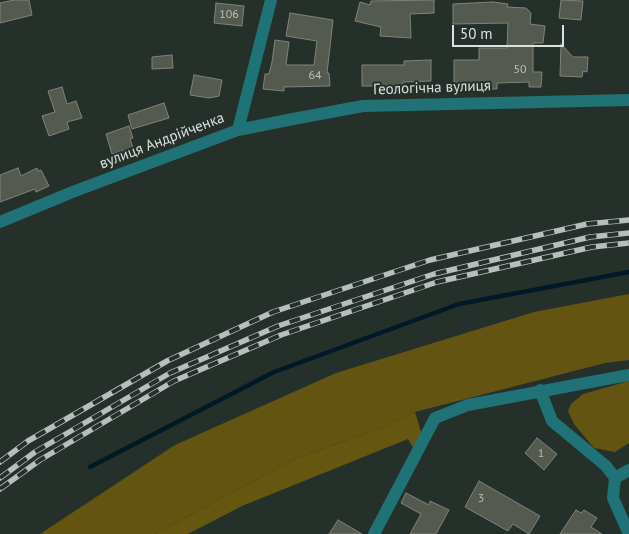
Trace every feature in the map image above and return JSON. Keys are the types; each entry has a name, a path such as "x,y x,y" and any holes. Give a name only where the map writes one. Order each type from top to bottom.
{"street":[{"name":"вулиця Андрійченка","path":"0,222 75,191 238,130 272,0"},
{"name":"Геологічна вулиця","path":"238,130 363,106 629,100"},
{"path":"374,534 435,418 468,405 540,390 629,375"},
{"path":"540,390 552,421 606,466 615,478 613,498 629,534"},
{"path":"615,478 629,470"}],"shaded area":[{"path":"629,294 629,360 605,363 415,412 382,428 297,458 155,534 40,534 175,445 336,373 534,312"},
{"path":"629,381 629,443 615,452 594,448 574,424 568,411 571,404 583,394"},
{"path":"415,412 422,435 414,449 408,439 242,506 188,534 155,534 297,458 382,428"}],"building":[{"path":"14,0 29,0 32,15 0,23 0,3"},
{"path":"434,0 434,13 410,14 411,38 380,36 381,27 355,21 360,2 370,5 371,1"},
{"path":"561,0 583,1 581,20 559,18"},
{"path":"493,2 508,4 507,7 526,8 531,13 530,24 545,26 543,43 533,43 533,72 542,72 541,87 529,87 529,82 497,83 497,89 469,89 469,83 454,82 454,60 479,60 479,48 507,48 508,23 453,24 453,4"},
{"path":"216,3 244,6 242,26 214,23"},
{"path":"290,13 333,20 327,73 329,73 330,86 284,87 284,91 263,89 265,74 269,74 272,62 275,40 289,42 286,65 314,65 317,41 286,36"},
{"path":"561,44 573,57 588,57 587,72 583,71 582,77 560,76"},
{"path":"172,55 173,68 152,69 152,57"},
{"path":"431,60 431,81 403,82 403,92 390,92 390,86 362,86 362,65 404,65 404,61"},
{"path":"194,75 222,80 219,96 209,98 190,95"},
{"path":"62,87 67,104 76,101 82,118 67,122 69,129 49,136 42,116 55,112 48,91"},
{"path":"164,103 169,118 132,129 128,115"},
{"path":"129,126 133,138 130,139 133,148 112,154 106,134"},
{"path":"18,168 21,176 37,168 38,171 41,170 49,186 36,192 35,189 0,202 0,175"},
{"path":"537,438 557,454 544,470 525,453"},
{"path":"479,481 540,516 529,534 513,524 508,531 465,507"},
{"path":"406,493 429,505 430,501 449,510 436,534 410,534 421,514 401,503"},
{"path":"576,510 581,513 584,510 597,518 591,527 602,534 560,534"},
{"path":"338,520 362,534 329,534"}],"waterway":[{"path":"90,467 274,372 459,304 629,272"}],"railway":[{"path":"0,462 28,441 167,361 273,312 430,260 587,224 629,220"},
{"path":"0,478 35,452 170,373 278,326 434,274 590,237 629,233"},
{"path":"0,489 40,460 174,381 281,335 437,282 592,247 629,243"}]}
